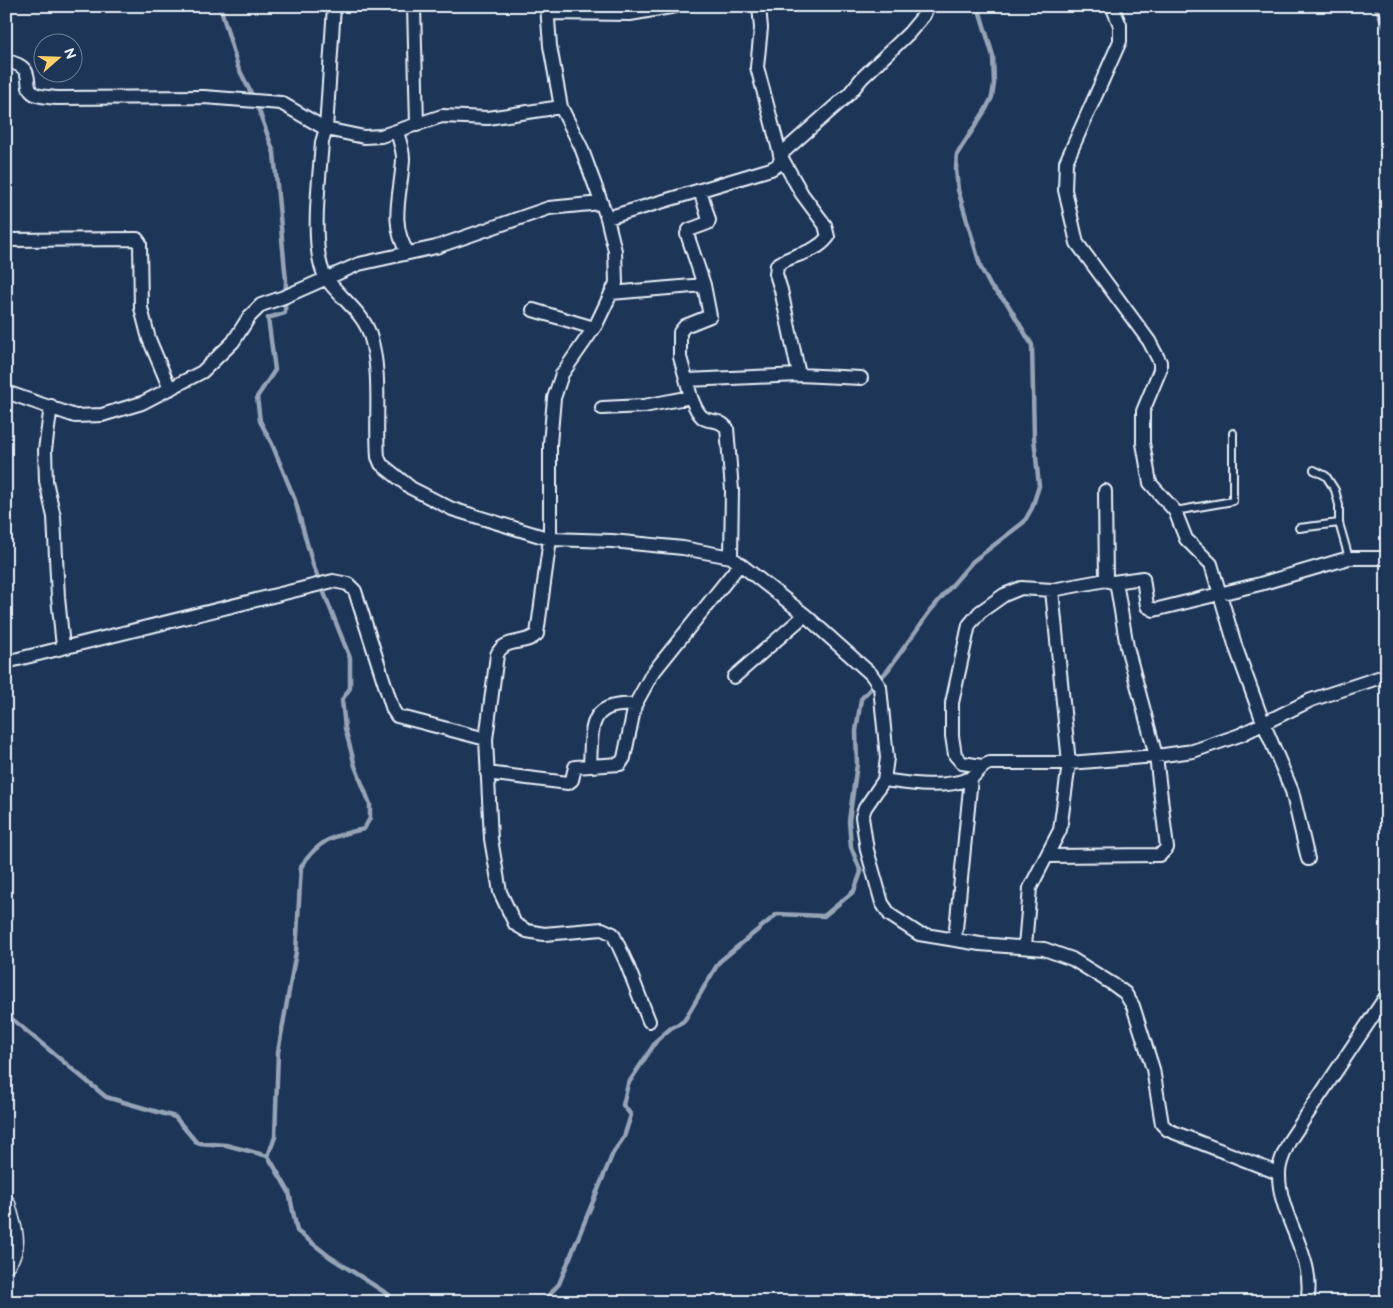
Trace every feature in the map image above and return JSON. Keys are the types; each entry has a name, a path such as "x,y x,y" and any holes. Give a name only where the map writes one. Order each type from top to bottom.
{"street":[{"path":"334,6 326,129 322,142 318,245 321,264 326,277 364,322 372,342 378,457 381,464 411,488 452,510 550,539 612,541 674,547 736,561 805,615 871,674 880,687 887,758 884,780 865,808 862,818 867,850 882,903 890,915 919,934 980,944 1025,946 1044,949 1072,959 1125,994 1133,1006 1153,1069 1161,1121 1165,1128 1278,1173"},
{"path":"414,6 417,125"},
{"path":"649,1021 613,934 602,928 544,934 526,931 515,924 500,892 496,874 487,773 486,739 500,648 505,644 529,640 537,634 550,539 550,444 554,398 562,374 594,328 616,283 615,250 607,218 581,147 561,107 550,46 547,10 630,14 676,6"},
{"path":"758,6 761,28 757,67 780,155 802,194 825,225 828,237 812,251 784,260 777,265 776,274 782,290 799,375"},
{"path":"607,218 778,165 780,155 839,104 862,78 893,50 924,15 928,6"},
{"path":"1112,6 1120,25 1120,41 1066,162 1065,190 1077,243 1158,356 1160,370 1143,411 1143,443 1150,483 1175,510 1186,539 1211,564 1263,722 1292,791 1308,859"},
{"path":"6,61 20,63 25,68 30,88 35,95 57,98 204,97 281,103 326,129 364,137 381,136 442,116 488,118 561,107"},
{"path":"397,131 403,156 396,219 401,242 408,253"},
{"path":"487,773 568,783 572,780 574,767 579,765 620,764 624,758 635,706 652,674 736,561 727,428 723,423 707,421 697,413 680,356 680,332 684,326 710,316 704,285 687,234 689,230 708,223 709,220 700,190"},
{"path":"6,392 51,406 75,416 102,415 142,403 202,372 233,342 249,317 261,305 359,264 436,247 550,208 602,203"},
{"path":"6,240 137,239 140,243 141,308 149,339 170,388"},
{"path":"611,293 704,285"},
{"path":"533,310 594,328"},
{"path":"687,380 799,375 861,378"},
{"path":"602,408 644,406 691,397"},
{"path":"51,406 45,450 46,482 54,517 63,648"},
{"path":"1105,491 1109,581"},
{"path":"982,766 962,763 955,755 952,736 952,703 969,625 980,612 1004,595 1021,588 1052,590 1143,578 1147,606 1150,610 1220,595 1349,558 1387,558"},
{"path":"6,662 333,581 342,581 355,591 393,710 397,716 486,739"},
{"path":"1048,856 1160,855 1167,848 1156,756 1127,647 1117,586 1109,581"},
{"path":"1025,946 1030,888 1060,830 1064,815 1069,763 1052,590"},
{"path":"734,677 805,615"},
{"path":"884,780 916,785 950,784 971,778 982,766 990,763 1069,763 1193,751 1240,735 1311,700 1387,675"},
{"path":"590,766 592,726 596,715 607,707 635,706"},
{"path":"955,939 971,778"},
{"path":"1307,1302 1308,1276 1287,1212 1278,1173 1282,1157 1290,1140 1387,996"},
{"path":"6,1204 15,1239 12,1256 6,1263"}],"lane":[{"path":"1175,510 1233,501 1233,432"},
{"path":"1314,470 1326,476 1335,490 1339,505 1338,523 1349,558"},
{"path":"1299,528 1338,523"}],"waterway":[{"path":"220,6 238,67 257,105 274,153 286,281 285,313 268,318 275,370 257,397 260,421 272,444 295,500 313,565 350,658 350,688 342,700 345,728 355,766 370,804 370,818 364,829 328,840 320,845 301,867 296,952 278,1052 275,1137 268,1156"},
{"path":"542,1302 559,1284 613,1153 624,1137 631,1115 623,1105 628,1084 657,1040 671,1028 684,1021 719,962 777,914 824,916 854,891 861,872 851,847 849,821 857,764 856,731 861,699 888,670 930,611 972,562 1024,522 1032,508 1039,486 1034,438 1032,345 1007,303 991,287 981,268 958,190 957,154 986,109 992,97 994,84 993,56 978,6"},
{"path":"1375,6 1387,31"},
{"path":"1387,167 1381,204 1387,251"},
{"path":"6,1014 106,1097 175,1117 197,1143 226,1145 268,1156 289,1192 297,1231 330,1257 389,1295 394,1302"}]}
